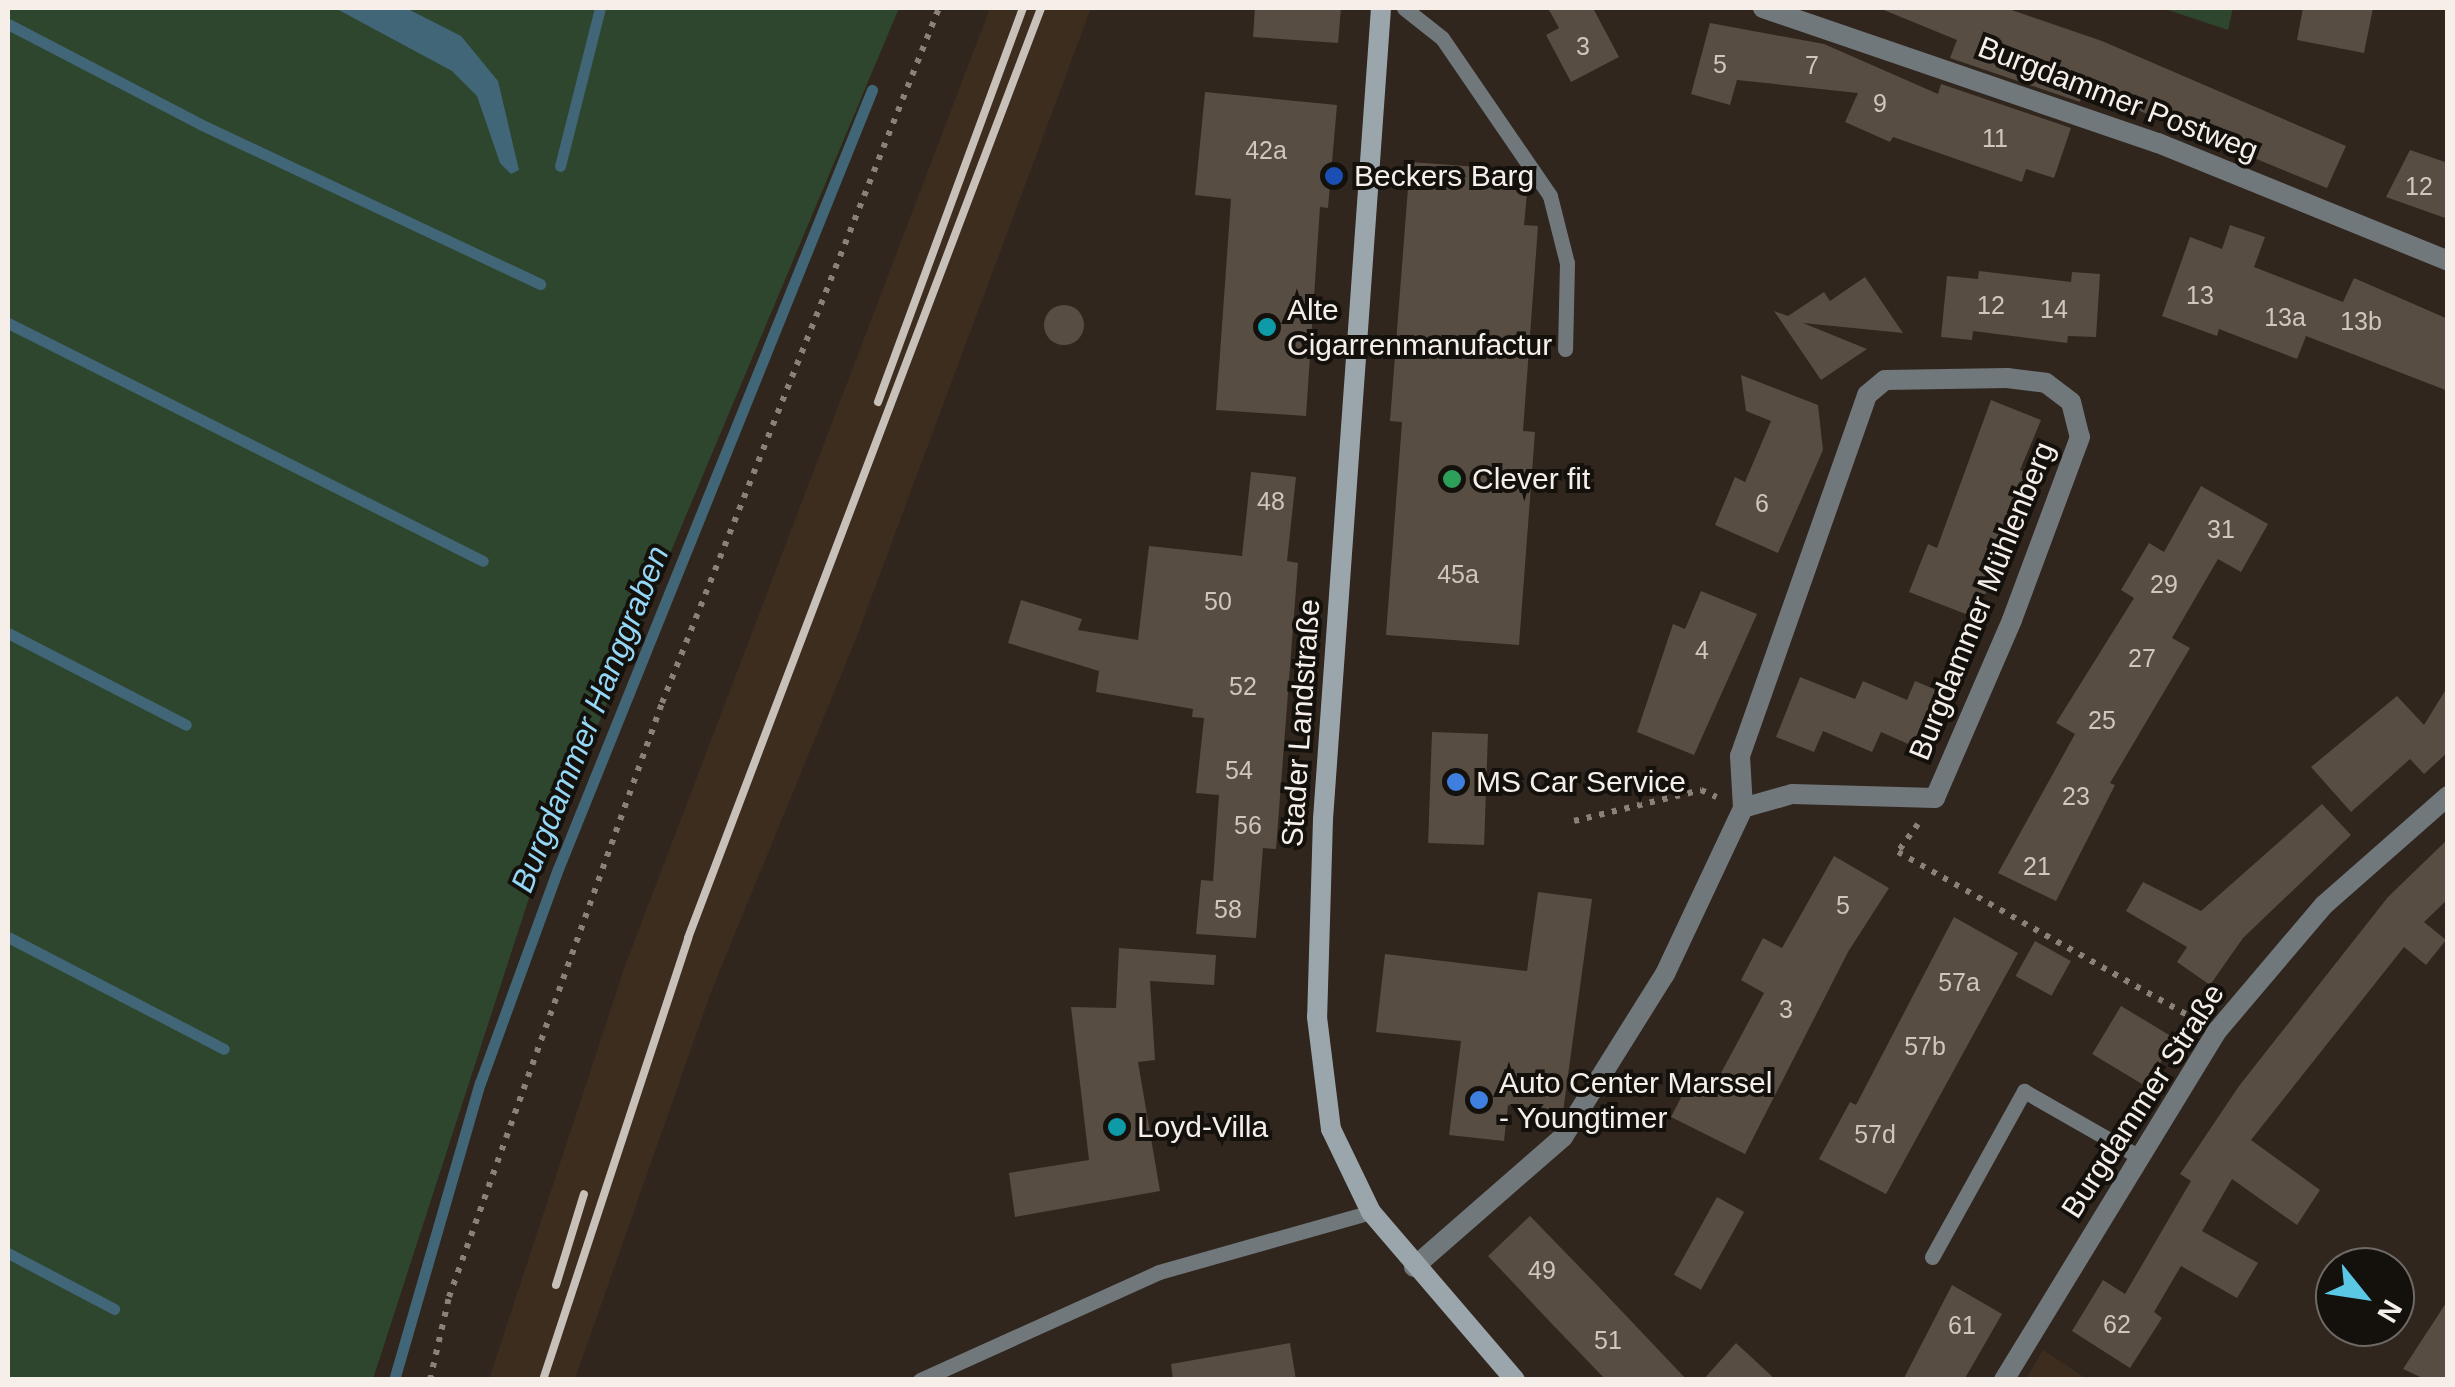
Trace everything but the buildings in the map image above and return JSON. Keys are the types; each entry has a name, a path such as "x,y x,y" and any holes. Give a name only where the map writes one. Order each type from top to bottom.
{"street":[{"name":"Stader Landstraße","path":"1382,8 1323,819 1317,1016 1331,1129 1371,1212 1414,1268 1516,1380"},
{"name":"Burgdammer Postweg","path":"1763,8 2158,143 2448,261"},
{"name":"Burgdammer Mühlenberg","path":"1414,1268 1563,1138 1665,974 1743,808 1740,756 1867,395 1885,380 2046,384 2070,402 2080,437 2012,620 1936,798 1792,794 1743,808"},
{"name":"Burgdammer Straße","path":"2004,1380 2217,1031 2324,905 2448,796"}],"lane":[{"path":"1404,8 1442,38 1550,196 1566,262 1565,349"},
{"path":"1932,1256 2024,1091 2138,1156"},
{"path":"920,1380 1159,1272 1371,1212"}],"path":[{"path":"430,1380 449,1297 662,703 939,8"},
{"path":"1574,820 1701,790 1743,808"},
{"path":"1936,798 1898,852 2217,1031"}],"shaded area":[{"path":"990,8 1091,8 855,641 711,992 575,1379 489,1379 625,966"},
{"path":"2043,1350 2087,1379 2026,1379"}],"green space":[{"path":"8,8 899,8 541,861 373,1379 8,1380"},
{"path":"2162,8 2233,8 2228,30"}],"water":[{"path":"335,8 406,8 461,36 498,81 519,170 511,174 500,163 477,96 452,71"}],"waterway":[{"path":"560,166 600,8"},
{"path":"8,24 200,124 540,284"},
{"name":"Burgdammer Hanggraben","path":"394,1380 480,1083 558,869 872,90"},
{"path":"8,323 483,561"},
{"path":"8,633 186,725"},
{"path":"8,937 224,1049"},
{"path":"8,1253 114,1309"}],"railway":[{"path":"878,402 1023,8"},
{"path":"543,1380 688,938 1041,8"},
{"path":"556,1285 584,1194"}],"place":[{"name":"Beckers Barg","path":"1334,176"},
{"name":"Alte Cigarrenmanufactur","path":"1267,327"},
{"name":"Clever fit","path":"1452,479"},
{"name":"MS Car Service","path":"1456,782"},
{"name":"Auto Center Marssel - Youngtimer","path":"1479,1100"},
{"name":"Loyd-Villa","path":"1117,1127"}]}
